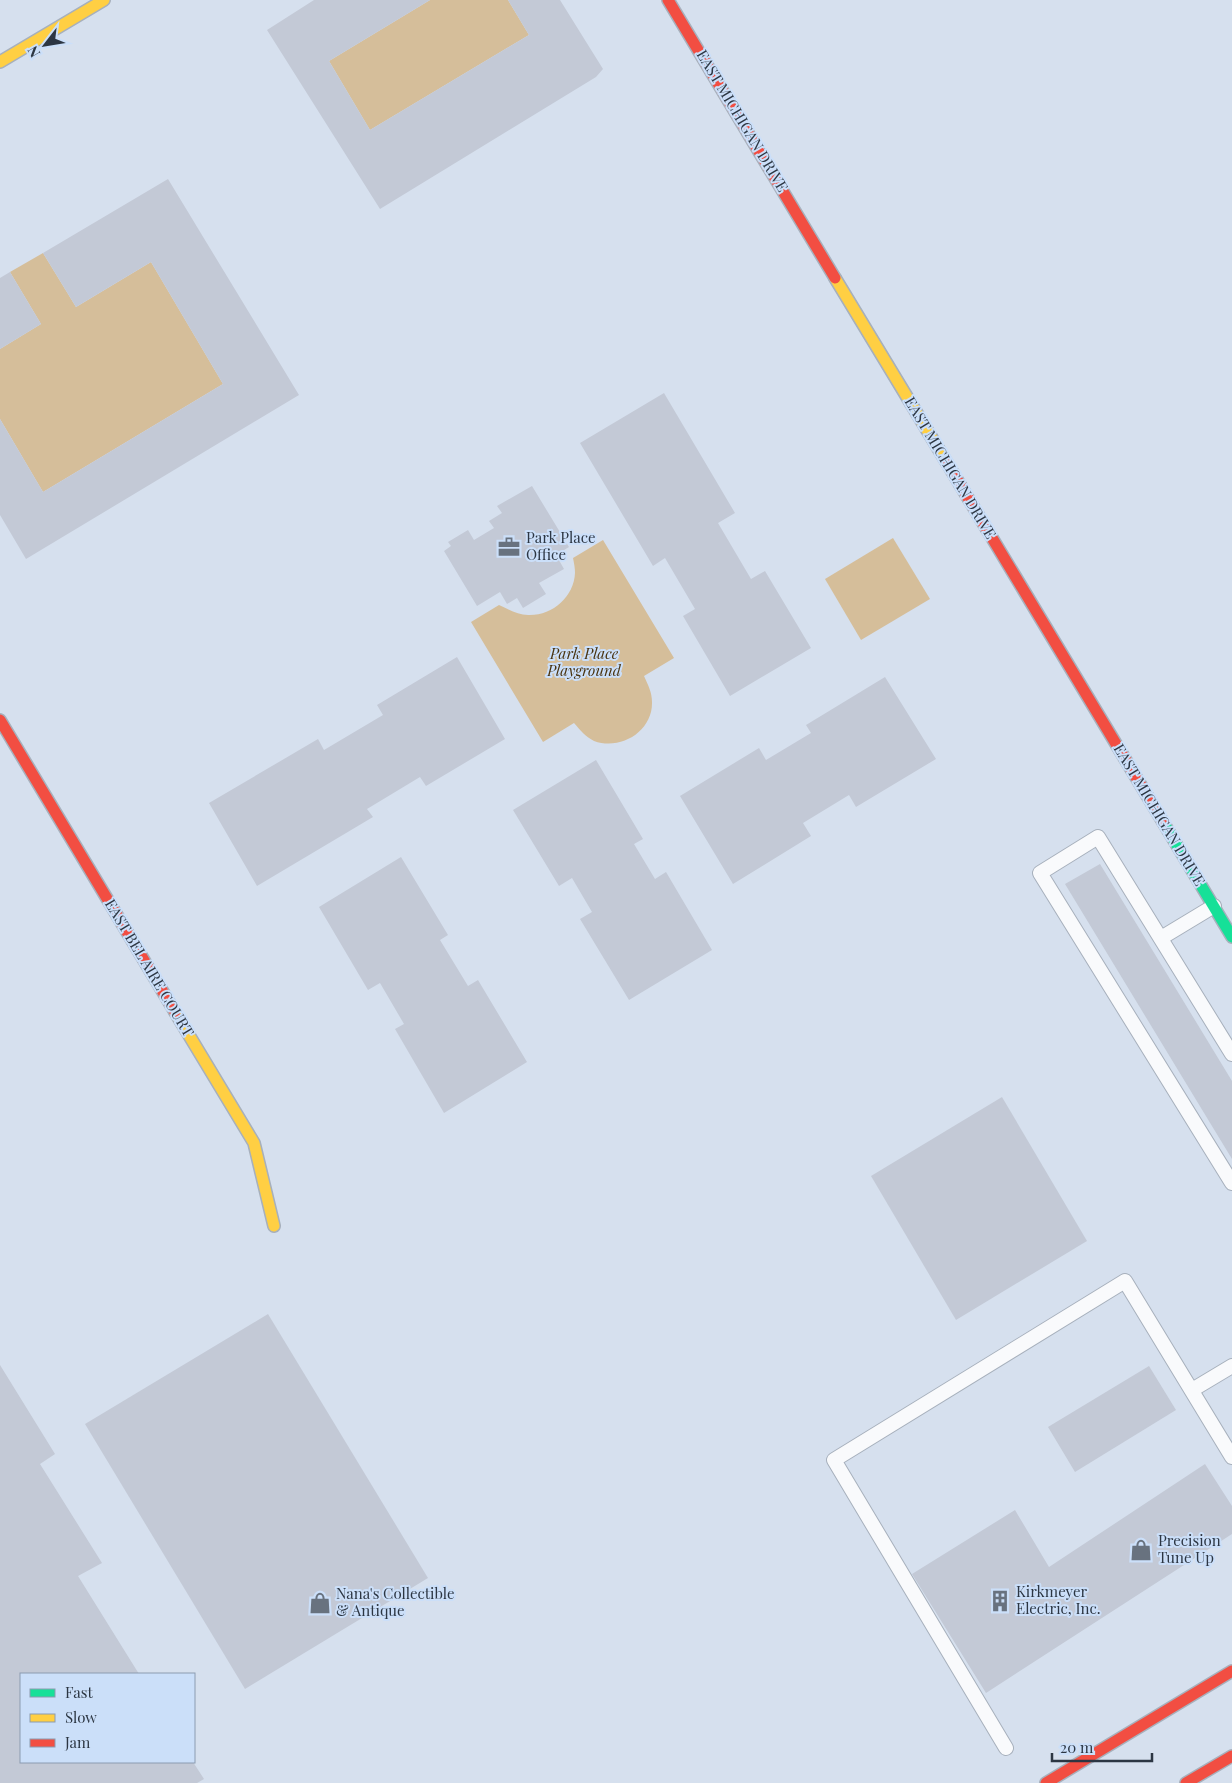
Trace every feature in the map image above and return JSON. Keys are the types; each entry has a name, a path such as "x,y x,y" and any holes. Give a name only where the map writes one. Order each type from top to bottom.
{"street":[{"path":"0,62 87,4 104,0"},
{"name":"EAST MICHIGAN DRIVE","path":"668,0 1232,937"},
{"name":"EAST BEL AIRE COURT","path":"0,720 254,1143 274,1226"},
{"path":"1046,1783 1232,1671"},
{"path":"1186,1783 1232,1756"}],"lane":[{"path":"1232,1054 1098,837 1040,873 1232,1184"},
{"path":"1161,938 1214,906"},
{"path":"1006,1748 834,1460 1125,1281 1232,1457"},
{"path":"1192,1390 1232,1366"}],"green space":[{"path":"430,0 508,0 529,35 370,130 329,61"},
{"path":"43,253 76,307 151,262 223,384 43,492 0,419 0,349 41,324 10,272"},
{"path":"893,538 930,599 861,640 825,579"},
{"name":"Park Place Playground","path":"603,540 674,658 644,676 650,689 651,712 647,722 634,736 615,743 594,741 574,723 543,742 471,622 499,605 524,615 537,614 553,608 571,590 575,573 573,558"}],"building":[{"path":"314,0 430,0 329,61 370,130 529,35 508,0 560,0 603,69 596,77 380,209 267,30"},
{"path":"168,179 299,395 26,559 0,515 0,419 43,492 223,384 151,262 76,307 43,253"},
{"path":"10,272 41,324 0,349 0,278"},
{"path":"664,393 735,513 718,523 751,579 765,571 811,648 730,696 683,616 695,609 665,558 653,566 580,443"},
{"name":"Park Place Office","path":"532,486 569,547 556,555 564,569 539,583 546,594 523,608 517,598 507,604 500,592 477,606 444,551 451,546 448,542 468,530 474,540 494,528 489,521 502,513 497,506"},
{"path":"457,657 505,739 426,786 420,777 367,809 373,817 257,886 209,803 318,739 324,750 383,715 377,705"},
{"path":"885,677 936,759 856,807 849,795 803,823 811,836 733,884 680,796 759,748 766,760 811,733 806,725"},
{"path":"596,760 643,839 634,844 655,879 666,872 712,950 629,1000 580,919 592,912 572,878 559,886 513,810"},
{"path":"401,857 448,935 440,940 468,986 478,980 527,1062 444,1113 395,1029 404,1024 380,983 368,990 319,907"},
{"path":"1100,864 1232,1081 1232,1159 1065,884"},
{"path":"1002,1097 1087,1241 956,1320 871,1176"},
{"path":"268,1314 428,1578 245,1689 85,1424"},
{"path":"0,1365 55,1454 40,1464 102,1563 78,1576 138,1673 20,1673 20,1763 194,1763 204,1779 197,1783 0,1783"},
{"path":"1149,1366 1176,1410 1075,1472 1048,1427"},
{"path":"1205,1464 1232,1506 1232,1534 986,1693 912,1574 1015,1510 1049,1567"}],"traffic: fast":[{"path":"1163,822 1232,937"}],"traffic: slow":[{"path":"0,62 104,0"},
{"path":"835,278 947,463"},
{"path":"175,1012 254,1143 274,1226"}],"traffic: jam":[{"path":"668,0 835,278"},
{"path":"947,463 1163,822"},
{"path":"0,720 175,1012"},
{"path":"1046,1783 1232,1671"},
{"path":"1186,1783 1232,1756"}],"place":[{"name":"Park Place Office","path":"509,547"},
{"name":"Precision Tune Up","path":"1141,1550"},
{"name":"Kirkmeyer Electric, Inc.","path":"1000,1601"},
{"name":"Nana's Collectible & Antique","path":"320,1603"}]}
